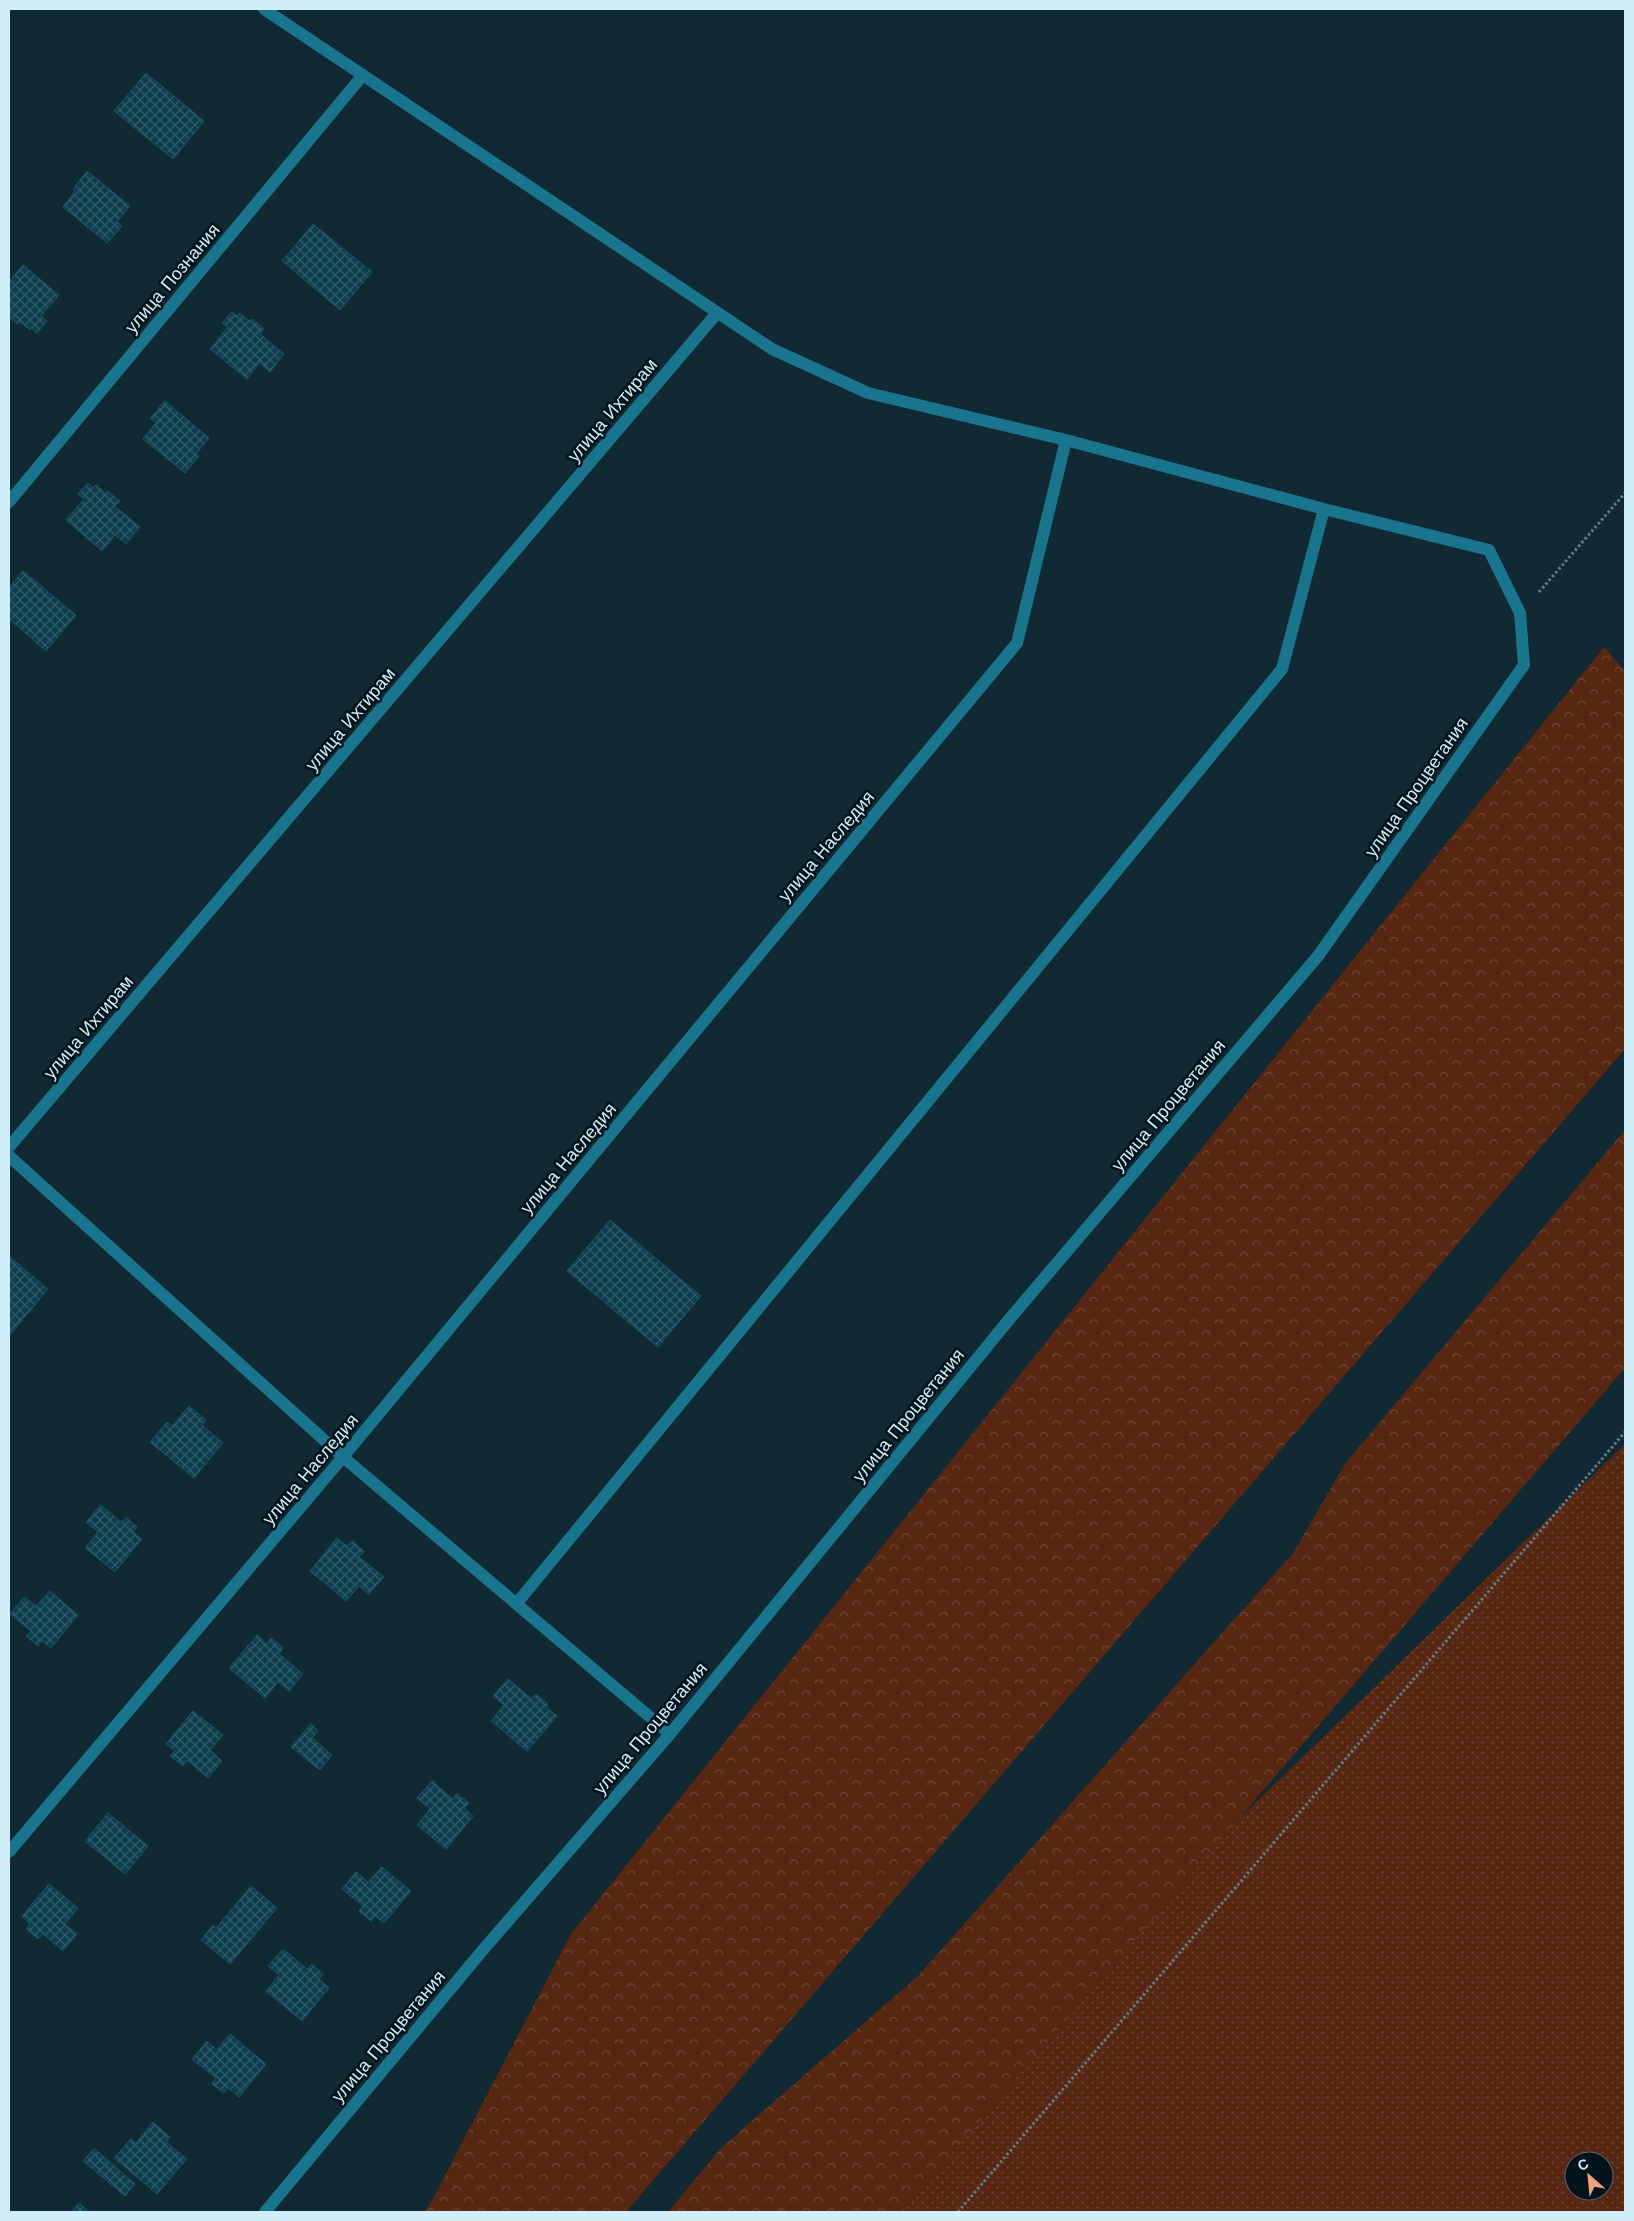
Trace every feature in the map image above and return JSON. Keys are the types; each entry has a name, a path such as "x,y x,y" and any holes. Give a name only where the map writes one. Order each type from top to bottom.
{"street":[{"path":"264,9 772,349 868,393 1066,440 1324,509 1489,550 1520,613"},
{"name":"улица Познания","path":"9,502 363,75"},
{"name":"улица Ихтирам","path":"9,1147 717,312"},
{"name":"улица Наследия","path":"9,1852 343,1457 1017,643 1066,440"},
{"path":"517,1603 1282,668 1324,509"},
{"name":"улица Процветания","path":"265,2212 482,1951 670,1734 1012,1316 1318,956 1524,665 1520,613"},
{"path":"9,1156 343,1457 670,1734"}],"path":[{"path":"1520,613 1625,493"},
{"path":"958,2212 1625,1432"}],"green space":[{"path":"1604,647 1625,671 1625,1049 626,2212 423,2212 429,2206 571,1934"},
{"path":"1625,1130 1625,1368 902,2212 668,2212 721,2148 918,1976 1294,1552 1344,1465"},
{"path":"1625,1444 1625,2212 834,2212"}],"building":[{"path":"146,73 204,121 173,159 114,111"},
{"path":"87,171 130,206 117,222 122,226 107,243 63,207 75,191 73,189"},
{"path":"313,224 372,272 340,310 282,261"},
{"path":"23,265 59,295 41,316 47,321 37,333 20,322 17,324 9,317 9,279"},
{"path":"232,312 237,316 239,313 250,321 252,319 264,329 260,334 284,354 270,372 259,363 247,379 210,349 228,327 222,323"},
{"path":"165,401 209,438 196,454 199,456 185,473 143,439 156,423 150,418"},
{"path":"88,483 93,488 96,485 106,494 108,491 120,501 115,506 140,527 126,544 115,535 102,551 66,520 84,499 78,494"},
{"path":"23,571 76,615 46,651 9,619 9,588"},
{"path":"610,1220 701,1296 658,1347 567,1271"},
{"path":"10,1257 48,1289 9,1336 9,1259"},
{"path":"189,1406 206,1420 202,1425 223,1443 194,1478 150,1442 167,1422 172,1426"},
{"path":"101,1505 121,1522 126,1517 137,1527 133,1532 142,1539 115,1572 85,1548 98,1532 86,1522"},
{"path":"337,1538 347,1546 352,1541 364,1551 359,1557 384,1577 369,1594 359,1586 346,1601 310,1571"},
{"path":"50,1591 78,1615 51,1648 42,1641 38,1646 26,1636 31,1631 10,1614 24,1597 36,1606"},
{"path":"257,1635 267,1644 271,1638 283,1648 279,1654 303,1674 289,1691 278,1682 265,1698 229,1668"},
{"path":"508,1679 532,1699 536,1694 548,1704 546,1707 557,1716 527,1751 491,1721 504,1705 493,1696"},
{"path":"193,1711 223,1735 210,1750 222,1761 208,1778 187,1760 183,1766 170,1756 175,1751 166,1744"},
{"path":"311,1724 318,1731 312,1738 332,1755 320,1770 291,1747"},
{"path":"432,1781 453,1799 457,1793 469,1803 464,1808 473,1816 446,1849 417,1825 430,1809 417,1798"},
{"path":"108,1813 148,1846 125,1874 85,1841"},
{"path":"382,1867 411,1891 384,1923 375,1916 371,1921 359,1911 363,1906 342,1889 356,1872 368,1882"},
{"path":"49,1884 78,1908 65,1924 77,1934 63,1951 43,1934 38,1939 26,1929 30,1924 22,1916"},
{"path":"251,1886 277,1908 230,1964 201,1940 213,1925 216,1928"},
{"path":"283,1949 307,1969 312,1964 323,1974 319,1979 329,1988 302,2021 266,1991 279,1975 268,1966"},
{"path":"230,2034 266,2064 239,2097 228,2088 224,2093 212,2084 216,2078 192,2059 207,2041 217,2050"},
{"path":"153,2122 170,2137 166,2142 187,2159 157,2194 114,2158 131,2139 136,2143"},
{"path":"94,2148 135,2184 125,2196 83,2161"},
{"path":"79,2203 90,2212 71,2212"}]}
